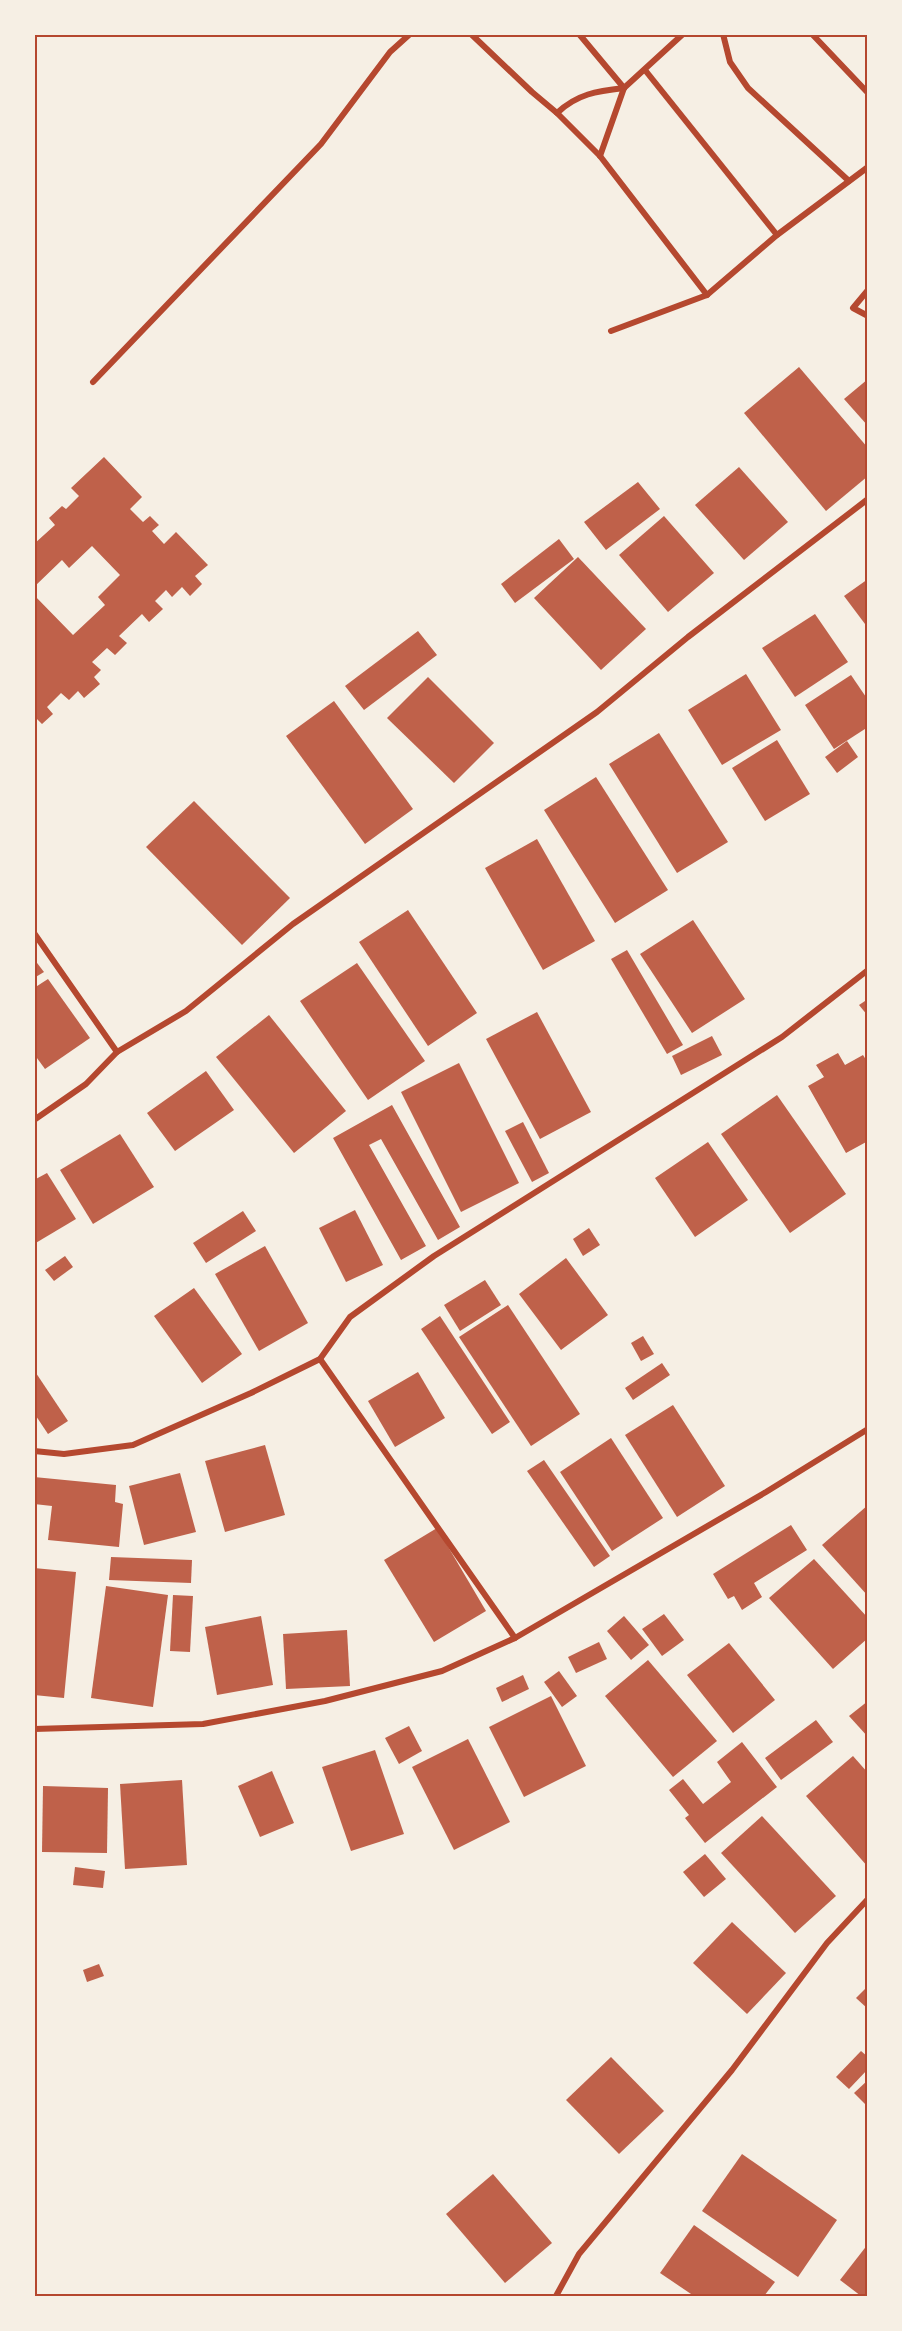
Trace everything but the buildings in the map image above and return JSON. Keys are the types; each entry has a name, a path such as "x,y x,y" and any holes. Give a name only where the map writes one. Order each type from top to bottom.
{"street":[{"path":"93,382 321,144 390,52 410,34"},
{"path":"471,34 600,156 707,295"},
{"path":"579,34 624,88"},
{"path":"600,156 624,88 683,34"},
{"path":"723,34 730,62 748,88 849,181"},
{"path":"812,34 867,93"},
{"path":"645,70 777,235"},
{"path":"557,113 569,101 583,94 624,88"},
{"path":"611,331 707,295 777,235 867,167"},
{"path":"867,290 853,308 867,316"},
{"path":"34,1120 86,1084 117,1052 186,1011 292,924 597,712 688,637 867,499"},
{"path":"34,933 117,1052"},
{"path":"34,1452 64,1454 133,1444 251,1393 320,1359 350,1317 434,1256 782,1037 867,970"},
{"path":"320,1359 515,1638"},
{"path":"34,1729 203,1724 325,1701 442,1671 515,1638 766,1492 867,1429"},
{"path":"556,2296 579,2254 732,2070 826,1943 867,1899"}]}
